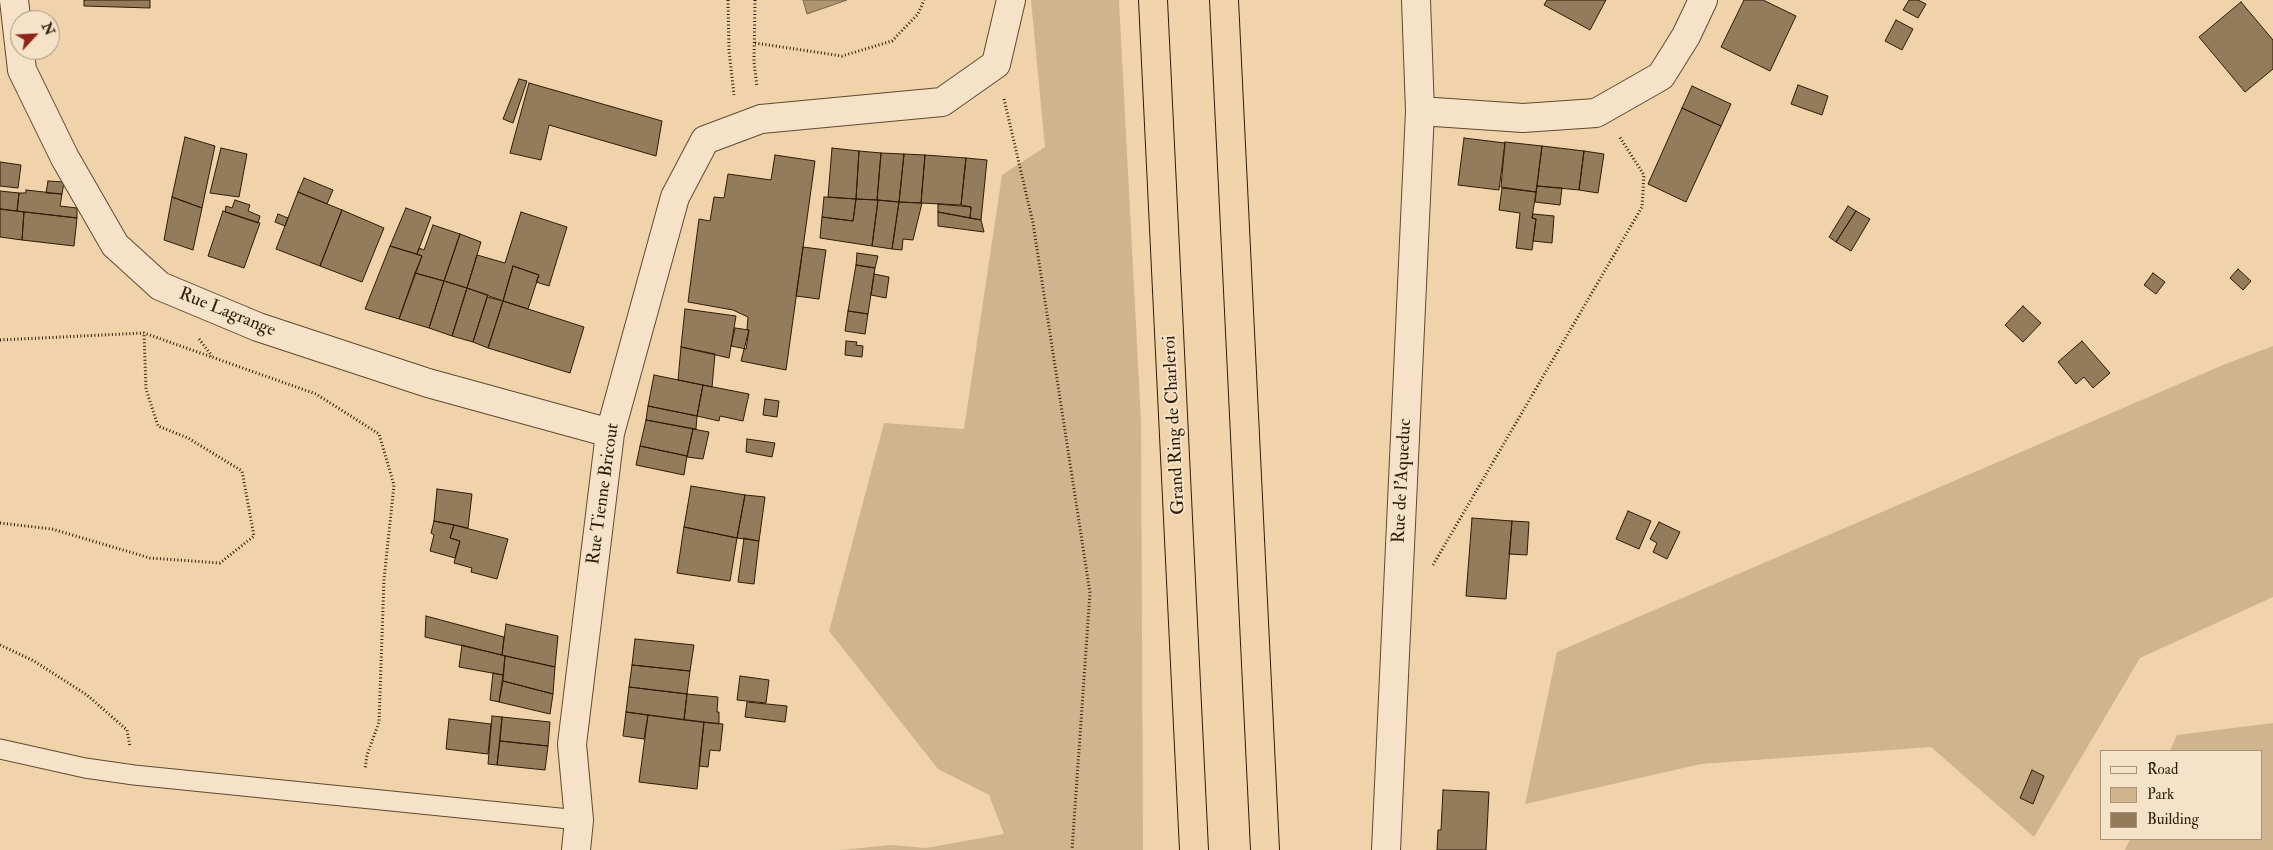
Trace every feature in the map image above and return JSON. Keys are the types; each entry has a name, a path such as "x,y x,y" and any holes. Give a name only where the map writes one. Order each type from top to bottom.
{"highway":[{"name":"Grand Ring de Charleroi","path":"1153,0 1194,850"},
{"path":"1224,0 1266,850"}],"street":[{"name":"Rue Lagrange","path":"14,0 22,70 65,158 115,245 160,286 258,327 428,383 610,433"},
{"path":"996,64 1011,0"},
{"name":"Rue de l'Aqueduc","path":"1386,850 1420,111 1416,0"},
{"path":"1420,111 1523,118 1596,112 1661,76 1686,36 1703,0"},
{"name":"Rue Tienne Bricout","path":"576,850 578,820 572,744 610,433 675,197 705,140 749,123 808,114 942,102 996,64"}],"lane":[{"path":"0,749 85,768 134,775 578,820"}],"path":[{"path":"728,0 729,51 749,123"},
{"path":"749,123 755,43 755,0"},
{"path":"755,43 842,56 892,41 918,14 924,0"},
{"path":"996,64 1033,223 1090,593 1072,850"},
{"path":"1431,568 1642,207 1644,175 1622,139 1596,112"},
{"path":"0,340 144,333 316,394 379,434 394,485 384,579 380,722 367,755 360,797"},
{"path":"0,523 52,529 150,558 220,563 254,536 242,471 188,438 158,426 146,389 144,333"},
{"path":"0,645 34,661 87,695 127,730 134,775"}],"green space":[{"path":"1031,0 1119,0 1141,421 1143,850 841,850 891,845 926,848 1004,834 989,795 938,769 829,631 884,423 964,429 1002,175 1045,147"},
{"path":"2273,346 2273,597 2140,658 2034,837 1931,747 1701,764 1525,804 1557,652 2223,365"},
{"path":"2273,723 2273,850 2125,850 2130,840 2263,840 2263,750 2170,750 2177,735"}],"shaded area":[{"path":"803,0 847,0 807,14"}],"building":[{"path":"84,0 150,0 150,8 84,6"},
{"path":"1547,0 1606,0 1590,30 1544,5"},
{"path":"1744,0 1763,0 1796,16 1770,71 1721,47"},
{"path":"1909,0 1918,0 1926,4 1918,18 1903,10"},
{"path":"2241,2 2273,40 2273,69 2245,92 2199,37"},
{"path":"1896,20 1913,29 1902,50 1885,41"},
{"path":"519,79 527,81 513,123 503,119"},
{"path":"529,83 662,121 656,156 549,125 541,160 510,153"},
{"path":"1798,85 1828,96 1822,115 1791,104"},
{"path":"1692,86 1731,104 1721,126 1682,108"},
{"path":"1682,108 1721,126 1686,202 1648,184"},
{"path":"185,137 215,146 202,208 172,197"},
{"path":"1464,138 1505,143 1499,190 1458,185"},
{"path":"1505,142 1542,146 1536,192 1501,187"},
{"path":"1542,146 1584,151 1579,190 1537,186"},
{"path":"221,148 247,154 239,197 210,193"},
{"path":"832,148 859,151 856,199 828,197"},
{"path":"859,151 881,153 877,200 856,199"},
{"path":"1584,151 1604,154 1598,193 1579,190"},
{"path":"881,153 904,154 899,202 877,200"},
{"path":"904,154 925,155 921,203 899,202"},
{"path":"775,155 815,161 786,370 741,361 749,330 747,330 748,317 733,310 688,302 699,219 710,221 714,197 724,198 728,174 771,180"},
{"path":"925,155 966,158 961,205 921,203"},
{"path":"966,158 987,160 981,220 970,218 971,207 961,205"},
{"path":"0,162 21,165 18,188 0,186"},
{"path":"304,178 333,190 327,204 298,192"},
{"path":"48,181 64,182 62,194 46,193"},
{"path":"1537,186 1562,188 1560,205 1535,202"},
{"path":"1502,188 1536,192 1532,218 1536,219 1532,250 1516,248 1520,213 1499,210"},
{"path":"26,190 62,194 60,206 77,208 77,218 17,211 19,193 26,193"},
{"path":"0,191 19,193 17,211 0,209"},
{"path":"298,192 342,210 320,266 276,249"},
{"path":"172,197 202,208 193,250 164,240"},
{"path":"824,197 856,199 853,221 822,217"},
{"path":"856,199 878,200 872,246 820,238 822,217 853,221"},
{"path":"235,200 250,205 248,211 260,216 258,223 225,212 226,206 232,208"},
{"path":"878,200 899,202 892,249 872,246"},
{"path":"899,202 922,203 913,240 903,239 902,250 892,249"},
{"path":"938,204 971,207 970,218 938,212"},
{"path":"1848,206 1856,211 1836,242 1829,237"},
{"path":"406,208 431,217 417,254 390,246"},
{"path":"0,209 24,212 22,240 0,237"},
{"path":"342,210 384,228 362,282 320,266"},
{"path":"223,211 260,223 244,268 208,256"},
{"path":"1856,211 1870,219 1851,251 1836,242"},
{"path":"24,212 77,218 74,246 22,240"},
{"path":"521,212 567,227 549,286 536,282 539,275 513,266 503,301 467,288 477,255 505,263"},
{"path":"938,212 981,220 984,232 938,226"},
{"path":"278,214 288,218 285,226 275,222"},
{"path":"1533,214 1554,216 1552,243 1533,241 1536,219 1532,218"},
{"path":"433,225 460,234 444,281 415,273 422,256 417,254 419,248 424,250"},
{"path":"460,234 481,242 467,288 444,281"},
{"path":"390,246 422,256 399,319 365,309"},
{"path":"803,247 826,250 819,299 796,296"},
{"path":"857,253 878,256 875,268 856,265"},
{"path":"856,265 875,268 868,314 848,311"},
{"path":"513,266 539,275 528,309 503,301"},
{"path":"2238,269 2251,281 2243,290 2230,278"},
{"path":"415,273 444,281 429,328 399,319"},
{"path":"2153,273 2165,282 2156,294 2144,285"},
{"path":"874,274 889,277 886,298 871,295"},
{"path":"444,281 467,288 452,336 429,328"},
{"path":"467,288 488,295 473,342 452,336"},
{"path":"487,297 503,301 488,348 473,342"},
{"path":"503,301 584,327 570,373 488,348"},
{"path":"2023,306 2041,323 2023,342 2005,325"},
{"path":"685,309 736,316 729,358 681,347"},
{"path":"848,311 868,314 865,334 845,331"},
{"path":"735,328 749,330 746,349 731,346"},
{"path":"846,341 857,342 856,345 863,346 862,357 845,355"},
{"path":"2082,341 2110,373 2093,388 2084,377 2076,384 2058,362"},
{"path":"681,347 715,354 712,387 678,380"},
{"path":"654,375 703,385 697,416 648,406"},
{"path":"703,385 749,394 743,421 720,416 719,421 697,416"},
{"path":"765,399 779,401 777,417 763,415"},
{"path":"648,406 697,416 696,429 646,420"},
{"path":"646,420 693,429 687,456 640,446"},
{"path":"693,429 709,432 703,459 687,457"},
{"path":"747,439 775,443 772,457 746,452"},
{"path":"640,446 687,456 684,475 636,465"},
{"path":"691,486 745,495 737,538 684,527"},
{"path":"437,489 472,494 468,528 434,521"},
{"path":"745,495 765,497 759,541 737,538"},
{"path":"1628,511 1651,521 1639,549 1616,539"},
{"path":"1472,518 1512,521 1506,599 1466,596"},
{"path":"434,521 454,525 450,538 460,541 455,558 430,551 434,535 431,533"},
{"path":"1512,521 1529,522 1527,555 1509,554"},
{"path":"1659,522 1680,532 1667,559 1653,552 1657,543 1650,539"},
{"path":"454,525 508,539 497,579 471,572 472,568 454,563 460,541 450,538"},
{"path":"684,527 737,538 730,581 677,573"},
{"path":"744,538 759,541 754,584 738,582"},
{"path":"426,616 504,637 502,655 425,637"},
{"path":"506,624 558,636 555,667 502,655"},
{"path":"635,639 694,645 690,671 632,665"},
{"path":"462,645 505,656 503,675 459,667"},
{"path":"505,656 555,667 553,694 503,681"},
{"path":"632,665 690,671 687,694 629,687"},
{"path":"493,673 503,675 499,702 490,700"},
{"path":"740,676 769,680 766,703 737,700"},
{"path":"503,681 553,694 550,714 499,702"},
{"path":"629,687 687,694 684,720 626,712"},
{"path":"687,694 718,697 717,712 719,712 719,724 684,720"},
{"path":"747,702 787,706 785,722 745,717"},
{"path":"626,712 648,715 644,739 623,736"},
{"path":"648,715 704,722 697,789 639,782"},
{"path":"492,716 502,717 497,765 488,764"},
{"path":"502,717 550,722 548,746 500,741"},
{"path":"449,719 491,724 488,754 446,749"},
{"path":"704,722 723,724 720,751 710,750 708,767 699,766"},
{"path":"500,741 548,746 545,770 497,765"},
{"path":"2032,770 2044,776 2033,804 2020,798"},
{"path":"1443,790 1489,792 1486,850 1437,850 1438,830 1441,830"}]}
